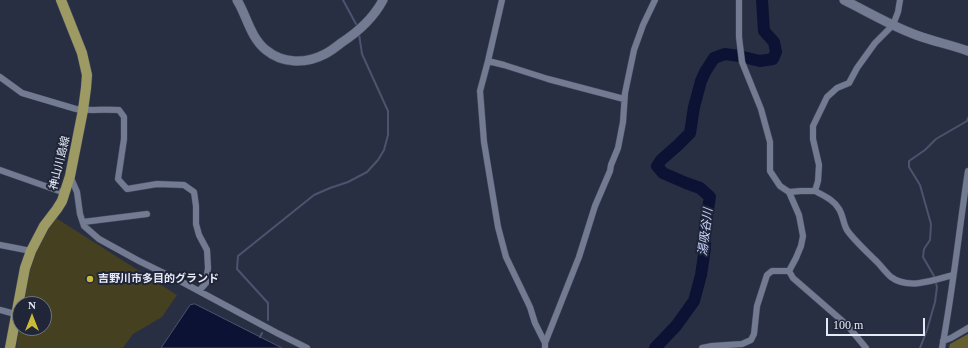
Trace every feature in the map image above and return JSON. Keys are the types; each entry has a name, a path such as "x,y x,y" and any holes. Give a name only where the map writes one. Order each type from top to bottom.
{"main road":[{"name":"神山川島線","path":"19,296 25,268 31,251 44,226 62,201 65,193 70,176 83,110 86,75 82,53 61,0"},
{"path":"237,0 252,34 265,50 273,56 294,62 305,61 326,54 369,20 383,0"},
{"path":"844,0 893,25 929,40 950,44 968,51"},
{"name":"神山川島線","path":"10,348 12,334"}],"street":[{"path":"502,0 480,91 484,142 498,227 506,257 530,307 535,324 545,346"},
{"path":"545,346 579,258 595,206 618,148 623,122 624,99 634,50 655,0"},
{"path":"739,0 739,36 742,62 761,109 770,142 770,171 780,186 789,192 799,215 803,236 801,246 789,271"},
{"path":"815,191 818,180 818,164 813,139 813,126 827,97 837,88 849,83 857,68 875,43 893,25 898,12 900,0"},
{"path":"488,61 624,99"},
{"path":"0,77 22,94 76,109 119,110 124,117 124,139 118,179 127,189 157,184 184,185 194,192 196,224 199,235 207,250 208,268 206,283 199,291"},
{"path":"0,170 65,193"},
{"path":"942,348 968,171"},
{"path":"70,176 77,192 80,214 84,226 99,239 307,348"},
{"path":"789,192 815,191 832,200 840,210 847,229 862,248 878,262 891,277 904,283 921,283 953,275"},
{"path":"83,222 148,214"},
{"path":"0,245 31,251"},
{"path":"702,348 742,344 751,340 754,334 757,306 767,275 772,272 789,271"},
{"path":"789,271 793,278 847,325 866,348"},
{"path":"0,310 12,313"},
{"path":"943,341 968,328"}],"shaded area":[{"name":"吉野川市多目的グランド","path":"56,218 177,295 162,317 133,334 123,348 16,348 18,336 52,336 52,296 25,296 31,263 42,238"},
{"path":"968,334 968,348 949,348 950,344"}],"water":[{"path":"195,304 282,348 161,348 190,305"}],"waterway":[{"path":"343,0 356,24"},
{"name":"湯吸谷川","path":"655,348 676,326 694,301 701,275 705,248 705,227 710,197 700,188 663,173 657,166 661,160 690,133 694,107 701,81 714,58 725,54 760,61 773,59 776,52 774,42 764,31 762,0"},
{"path":"268,320 268,303 237,269 238,256 314,195 348,182 367,172 378,160 384,150 388,135 388,111 362,54 359,34"},
{"path":"920,348 935,302 937,287 934,276 923,257 924,249 930,240 931,224 920,185 909,167 909,161 925,150 936,139 967,121 968,118"},
{"path":"260,337 262,333"}],"place":[{"name":"吉野川市多目的グランド","path":"90,279"}]}
